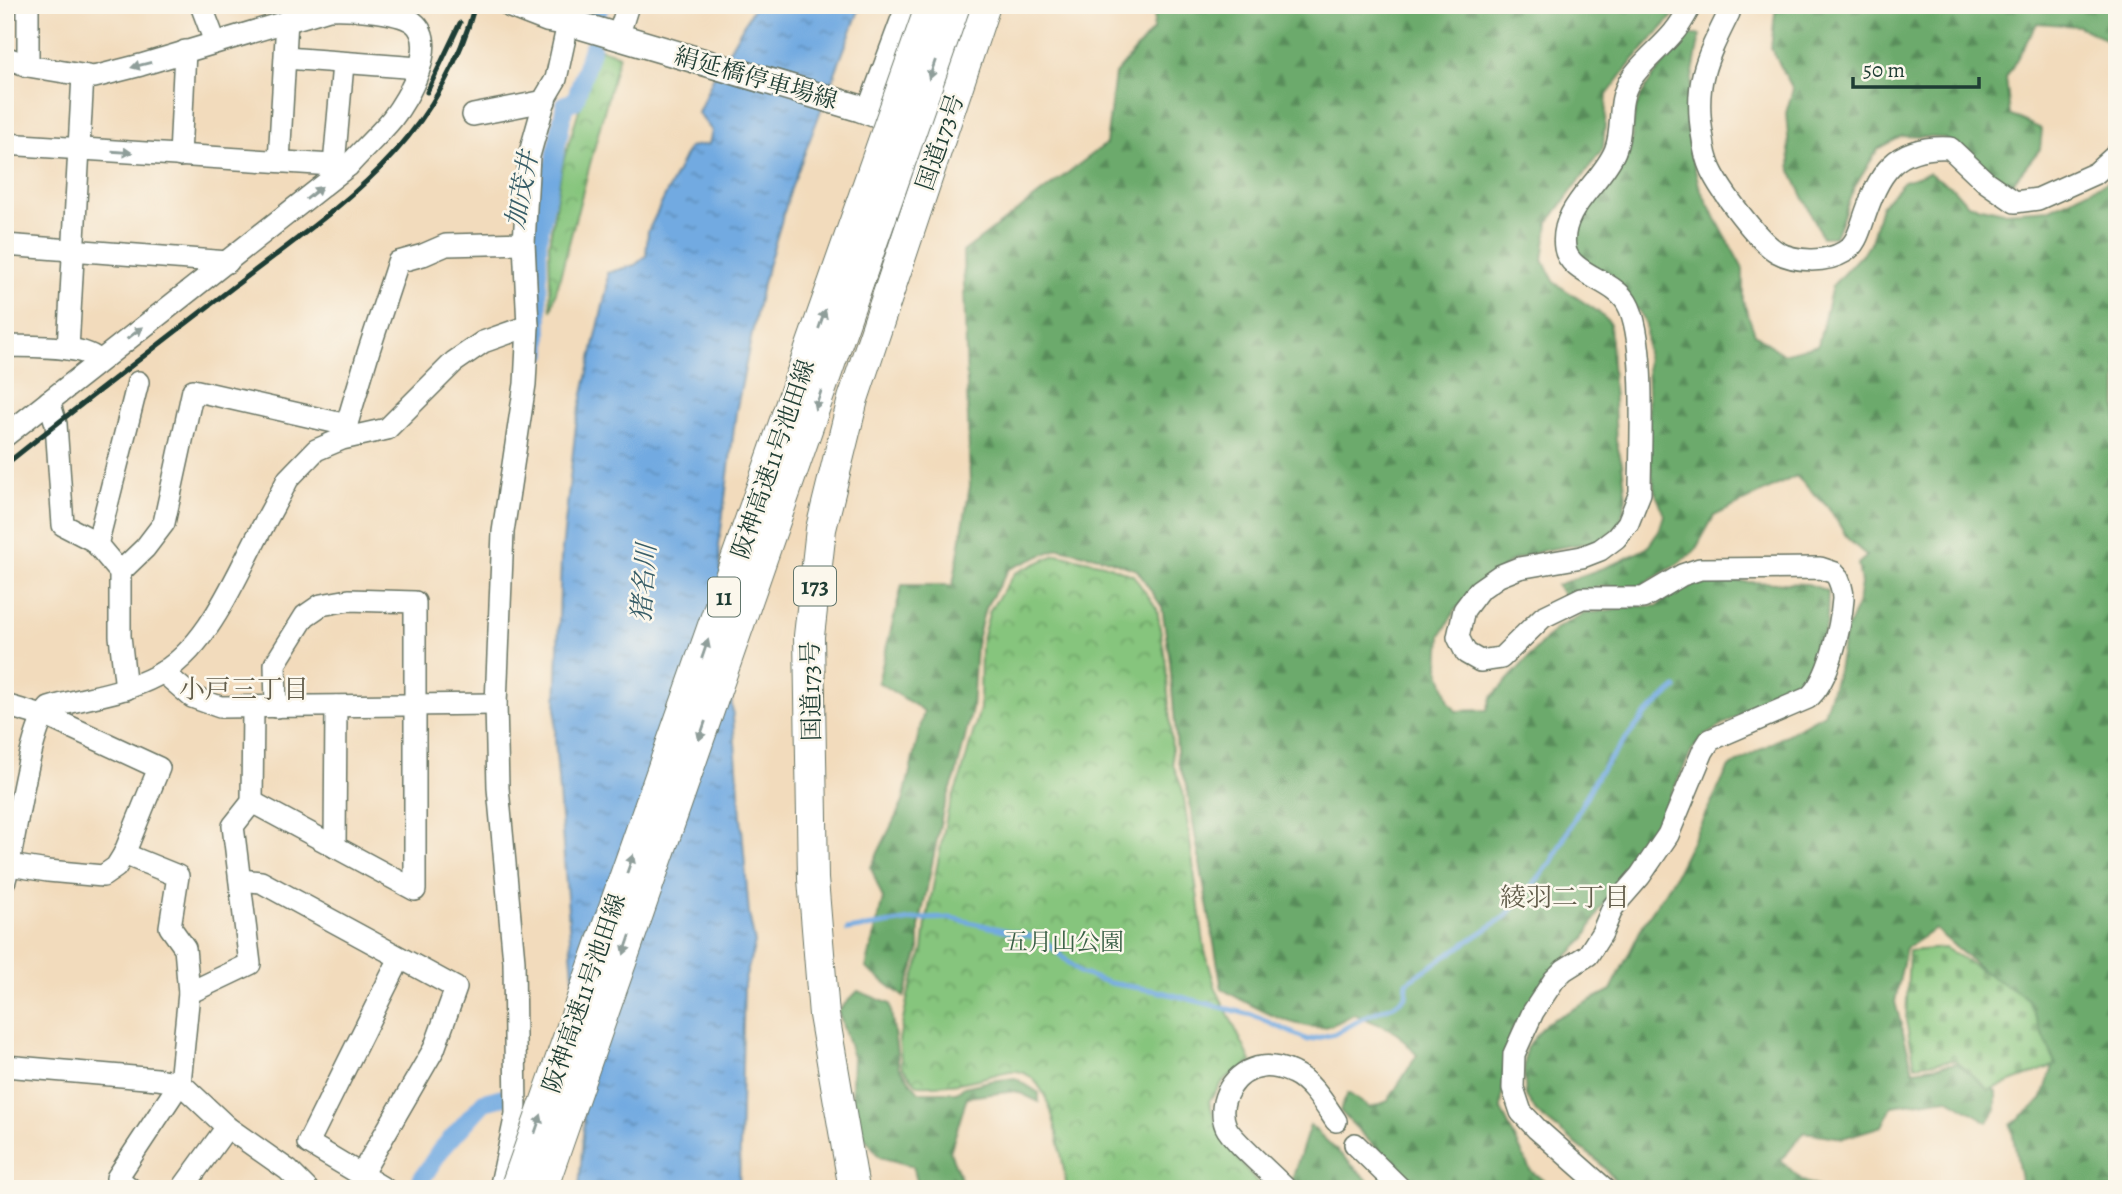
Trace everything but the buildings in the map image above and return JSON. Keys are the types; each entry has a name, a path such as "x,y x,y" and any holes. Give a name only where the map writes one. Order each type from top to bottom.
{"highway":[{"name":"阪神高速11号池田線","path":"515,1189 932,5"},
{"name":"阪神高速11号池田線","path":"542,1189 955,5"},
{"name":"国道173号","path":"854,1189 823,1003 813,879 809,636 821,529 853,399 985,5"}],"main road":[{"name":"絹延橋停車場線","path":"512,5 548,19 570,14"},
{"name":"絹延橋停車場線","path":"534,5 570,14 606,33 645,45 865,105 942,139"}],"street":[{"path":"28,5 28,66"},
{"path":"201,5 215,42"},
{"path":"606,33 628,5"},
{"path":"865,105 907,5"},
{"path":"1605,1189 1521,1112 1513,1088 1514,1054 1533,1012 1554,980 1564,970 1588,956 1614,907 1640,876 1668,835 1710,740 1808,698 1817,691 1827,668 1843,598 1841,583 1835,573 1820,568 1700,569 1682,575 1643,598 1582,598 1543,617 1500,658 1480,661 1466,653 1458,637 1464,611 1479,590 1499,576 1519,568 1581,557 1600,550 1616,538 1628,523 1635,508 1640,493 1639,359 1636,325 1626,301 1619,293 1570,261 1565,245 1566,231 1571,215 1615,152 1625,89 1633,76 1676,30 1691,5"},
{"path":"1729,5 1729,13 1703,66 1699,87 1700,127 1704,148 1711,170 1741,214 1768,245 1787,257 1800,260 1818,259 1842,254 1851,247 1857,238 1871,195 1888,168 1909,152 1929,147 1950,148 1986,183 2015,202 2038,199 2096,173 2117,154"},
{"path":"5,57 28,66 93,77 287,20 329,9 350,8 396,16 413,23 423,36 425,55 393,117 341,165 228,262 5,436"},
{"path":"500,1189 516,1114 514,961 498,788 496,704 503,533 525,384 528,326 524,243 529,156 545,101 556,79 570,14"},
{"path":"279,162 287,20"},
{"path":"180,156 185,51"},
{"path":"286,58 419,68"},
{"path":"341,165 343,64"},
{"path":"68,349 83,75"},
{"path":"473,116 545,101"},
{"path":"5,144 341,165"},
{"path":"5,705 42,716 159,768 124,853 116,867 103,876 48,872 6,875 13,803 42,716 49,708 126,689 163,672 191,648 230,593 288,480 316,450 345,432 398,262 423,256 446,245 524,243"},
{"path":"5,246 228,262"},
{"path":"120,572 145,548 164,523 193,390 345,432 387,429 454,362 483,342 528,326"},
{"path":"5,346 68,349 94,354 99,361"},
{"path":"97,545 138,382"},
{"path":"49,401 57,424 63,525 97,545 120,572 120,636 126,689"},
{"path":"252,802 415,890 415,602 349,600 321,605 305,616 275,664 276,707"},
{"path":"163,672 192,697 220,707 496,704"},
{"path":"335,847 336,706"},
{"path":"189,993 250,964 233,826 252,802 253,707"},
{"path":"124,853 178,876 170,927 185,948 189,993 180,1083 117,1178 131,1189"},
{"path":"240,880 261,883 456,988 434,1049 361,1175"},
{"path":"385,1189 308,1143 400,958"},
{"path":"5,1066 180,1083 227,1127 288,1170 307,1189"},
{"path":"1286,1189 1227,1130 1223,1106 1229,1090 1241,1074 1262,1067 1296,1074 1347,1133 1401,1189"},
{"path":"182,1189 227,1127"}],"green space":[{"path":"1156,5 1683,5 1634,59 1607,95 1603,149 1548,223 1543,260 1555,283 1610,323 1616,441 1622,463 1626,498 1620,525 1599,541 1545,550 1511,561 1456,609 1441,635 1439,667 1449,702 1456,711 1487,710 1491,698 1555,629 1583,614 1637,606 1657,606 1692,580 1808,584 1828,591 1827,624 1809,674 1704,736 1692,750 1654,831 1599,911 1584,940 1547,976 1512,1030 1505,1063 1501,1109 1530,1170 1554,1189 1416,1189 1340,1111 1348,1093 1370,1108 1388,1101 1417,1055 1395,1031 1354,1014 1324,1027 1298,1024 1271,1015 1222,989 1187,788 1178,762 1170,662 1162,607 1137,570 1103,558 1059,548 1009,569 985,608 976,644 972,709 956,775 943,810 919,927 919,951 904,997 866,968 883,899 871,867 903,802 924,711 878,682 902,585 953,585 970,486 963,252 1106,144 1115,74 1153,30"},
{"path":"1776,5 2117,5 2117,45 2078,26 2037,23 2006,78 2010,115 2042,129 2040,149 2009,187 1944,138 1902,136 1878,149 1854,188 1835,237 1822,237 1791,171 1786,113 1793,89 1771,48"},
{"path":"1689,35 1700,35 1685,116 1700,189 1743,269 1743,301 1755,334 1783,354 1818,345 1832,286 1870,245 1881,206 1904,181 1929,173 1953,188 1967,204 2004,212 2050,209 2109,181 2117,173 2117,1189 2015,1189 2021,1180 2011,1125 2042,1100 2053,1066 2022,1005 1935,929 1906,948 1895,1002 1913,1070 1957,1063 1996,1092 1996,1109 1988,1122 1947,1098 1892,1106 1882,1126 1843,1138 1804,1132 1781,1161 1803,1181 1823,1189 1623,1189 1599,1162 1537,1113 1526,1096 1526,1049 1546,1023 1611,990 1644,923 1671,883 1729,767 1824,714 1838,670 1845,633 1857,607 1861,584 1858,564 1867,556 1848,539 1829,508 1796,476 1714,516 1694,552 1640,586 1603,586 1574,591 1565,598 1557,585 1619,562 1647,548 1659,531 1664,515 1654,487 1650,462 1646,324 1639,311 1579,257 1576,243 1583,218 1628,154 1634,115 1645,89"},
{"path":"598,48 619,55 551,311 549,244 562,165"},
{"name":"五月山公園","path":"1057,554 1104,564 1133,575 1157,609 1166,664 1173,764 1183,791 1205,951 1216,989 1252,1063 1225,1079 1209,1101 1224,1139 1263,1189 1067,1189 1053,1116 1037,1083 1025,1073 1010,1071 971,1081 918,1085 902,1067 899,1040 908,996 923,950 948,810 961,776 980,709 981,643 990,610 1015,573"},
{"path":"1945,948 2028,999 2056,1065 1989,1090 1955,1060 1915,1065 1906,1021 1909,951"},
{"path":"858,991 890,1004 899,1067 919,1092 956,1092 964,1087 1015,1078 1039,1093 1039,1102 1016,1091 967,1097 950,1152 965,1189 919,1189 913,1166 880,1157 851,1120 853,1057 838,1011"},
{"path":"1310,1125 1377,1189 1301,1189 1292,1180"}],"water":[{"name":"猪名川","path":"755,5 861,5 791,189 761,290 736,412 719,546 749,914 755,943 744,984 739,1189 579,1189 584,1122 555,739 561,559 576,425 607,288 607,273 635,265 646,256 648,231 689,147 709,144 712,131 698,113 712,80"}],"waterway":[{"name":"加茂井","path":"598,13 600,5"},
{"name":"加茂井","path":"539,353 538,241 565,104 575,101 592,48"},
{"path":"847,930 918,919 951,918 1043,939 1080,973 1110,983 1157,991 1252,1015 1308,1040 1334,1034 1394,1005 1406,996 1407,982 1506,916 1552,861 1598,774 1645,715 1676,688"},
{"path":"415,1189 440,1151 484,1102 503,1097"}],"railway":[{"path":"5,465 304,234 376,172 407,138 435,100 457,56 475,5"},
{"path":"427,92 460,23"}],"district":[{"name":"小戸三丁目","path":"244,689"},
{"name":"綾羽二丁目","path":"1565,897"}]}
